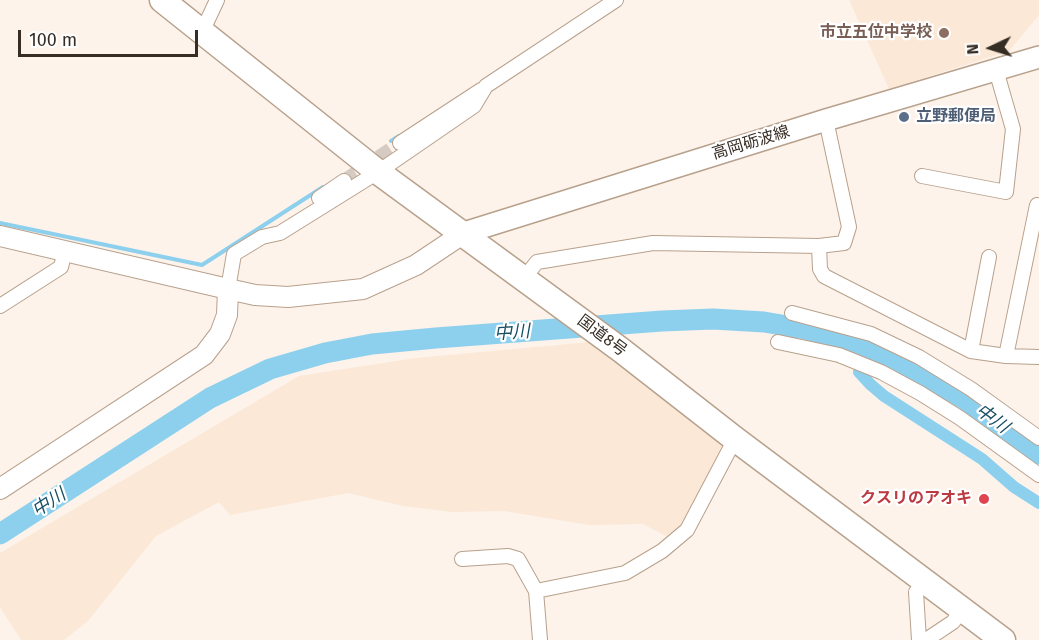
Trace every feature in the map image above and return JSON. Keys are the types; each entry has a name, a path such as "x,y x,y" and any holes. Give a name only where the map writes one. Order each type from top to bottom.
{"highway":[{"name":"国道8号","path":"162,0 378,172 621,350 735,439 1003,640"},
{"name":"国道8号","path":"169,0 202,32"}],"main road":[{"name":"高岡砺波線","path":"464,233 826,120 1039,57"}],"street":[{"path":"202,32 217,0"},
{"path":"400,143 616,0"},
{"path":"922,176 1006,192 1013,129 996,70"},
{"path":"262,237 280,233 378,172 474,106 486,86"},
{"path":"524,278 537,262 653,243 819,246 844,243 849,227 826,120"},
{"path":"0,489 204,356 220,334 227,315 230,269 234,254 344,181"},
{"path":"1006,356 1032,266 1037,205"},
{"path":"0,236 255,295 288,297 363,289 416,265 464,233"},
{"path":"819,246 820,269 824,276 971,351 1006,356 1039,357"},
{"path":"0,306 61,267 64,251"},
{"path":"971,351 990,257"},
{"path":"792,313 871,334 919,357 971,388 1039,438"},
{"path":"778,342 840,356 880,372 960,418 1039,475"},
{"path":"536,591 625,573 662,551 687,530 735,439"},
{"path":"462,559 508,556 518,559 536,591 540,640"},
{"path":"919,640 916,592 924,581"},
{"path":"926,640 953,622 962,610"}],"shaded area":[{"name":"市立五位中学校","path":"849,0 1039,0 1039,15 1009,51 889,89"},
{"path":"591,342 728,447 696,508 668,537 643,524 589,525 504,511 452,512 403,506 348,493 230,515 219,502 156,536 88,621 64,640 21,640 0,607 0,553 299,376 416,358"}],"waterway":[{"path":"391,141 399,136"},
{"path":"0,223 202,265 323,187"},
{"name":"中川","path":"0,534 210,398 270,369 325,353 372,344 436,338 713,319 764,322 805,329 868,347 895,359 966,400 1039,454"},
{"path":"865,357 868,347"},
{"path":"861,368 859,372 884,396 982,459 1014,487 1039,503"}],"tunnel":[{"path":"344,181 400,143"}],"place":[{"name":"市立五位中学校","path":"944,33"},
{"name":"立野郵便局","path":"904,117"},
{"name":"クスリのアオキ","path":"984,499"}]}
